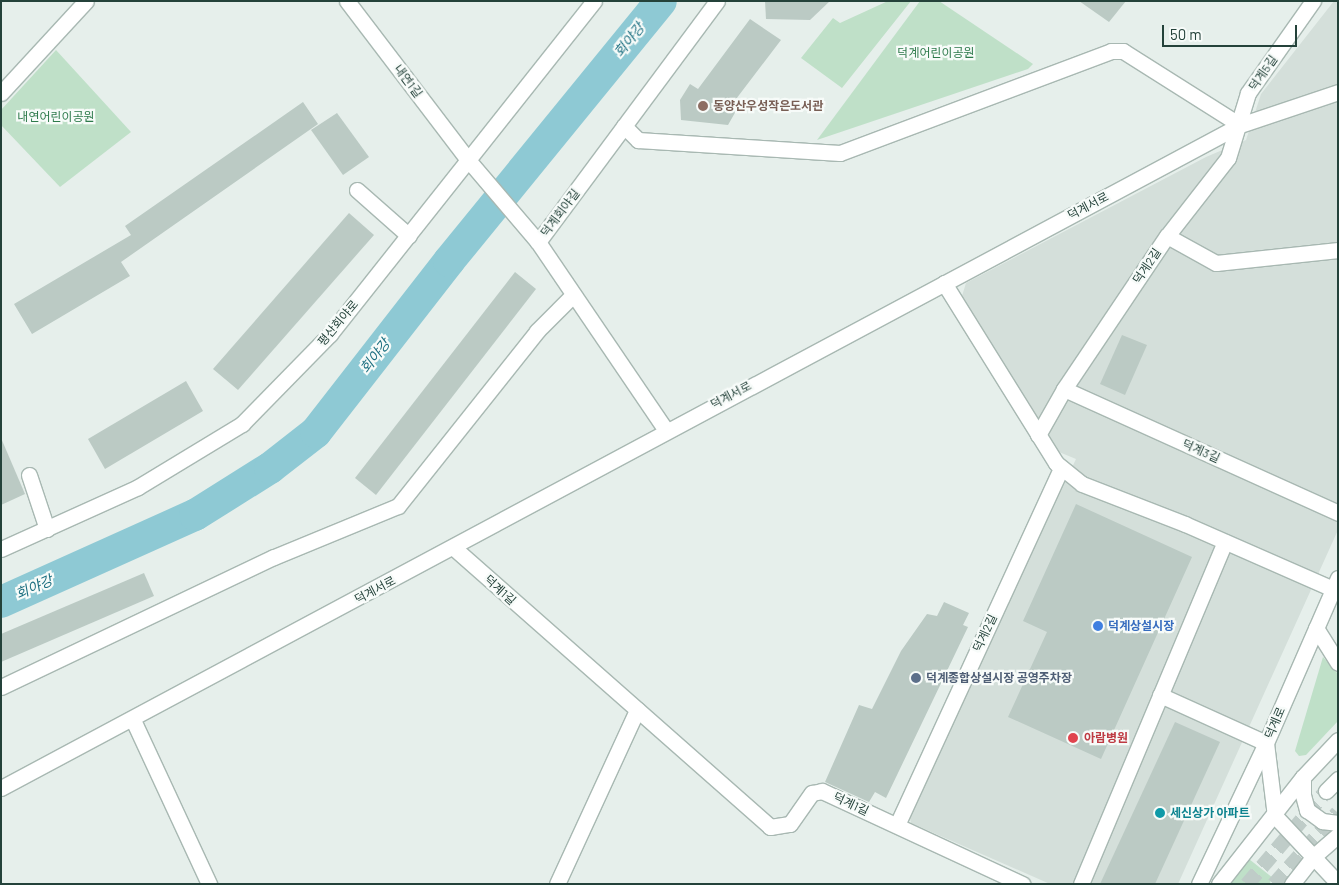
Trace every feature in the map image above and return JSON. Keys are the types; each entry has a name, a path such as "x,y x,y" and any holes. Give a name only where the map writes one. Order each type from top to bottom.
{"street":[{"path":"1,93 86,1"},
{"name":"내연1길","path":"347,1 469,161 538,242"},
{"name":"평산회야로","path":"1,550 138,487 242,424 330,334 594,1"},
{"name":"덕계회야길","path":"666,430 538,242 717,1"},
{"name":"덕계5길","path":"1240,125 1248,93 1313,1"},
{"path":"624,126 638,140 840,153 1111,51 1123,51 1240,125"},
{"name":"덕계서로","path":"1,788 133,720 454,548 666,430 1240,125 1338,92"},
{"name":"덕계2길","path":"1038,435 1064,389 1167,236 1228,158 1240,125"},
{"path":"357,190 409,236"},
{"path":"1167,236 1216,263 1338,250"},
{"path":"944,283 1038,435 1061,468 1082,484 1336,589"},
{"path":"1,687 274,557 398,506 448,448 537,331 573,295"},
{"name":"덕계3길","path":"1064,389 1338,513"},
{"name":"덕계2길","path":"897,826 1061,468"},
{"path":"30,476 47,529"},
{"path":"1081,884 1225,542"},
{"name":"덕계1길","path":"454,548 770,827 790,824 812,792 822,791 1022,884"},
{"name":"덕계로","path":"1275,816 1266,743 1316,628 1336,589"},
{"path":"1316,628 1338,664"},
{"path":"1160,695 1266,743 1199,884"},
{"path":"557,884 637,710"},
{"path":"133,720 209,884"},
{"path":"1220,884 1275,816 1303,777 1338,740"},
{"path":"1303,777 1302,795 1307,810 1322,821 1338,823"},
{"path":"1326,791 1338,779"},
{"path":"1275,816 1338,883"},
{"path":"1292,884 1314,856 1338,834"}],"shaded area":[{"path":"1334,1 1338,1 1338,530 1178,884 1050,884 911,823 909,814 1076,459 1059,452 962,296 966,283 1206,157 1246,140 1261,94"}],"green space":[{"path":"888,1 911,1 842,88 801,58 833,18 840,23"},
{"name":"덕계어린이공원","path":"920,1 939,1 1033,64 1028,69 817,140"},
{"name":"내연어린이공원","path":"56,50 131,132 60,187 1,125 1,110"},
{"path":"1323,657 1338,674 1338,721 1306,755 1299,756 1295,751"},
{"path":"1249,859 1273,878 1269,884 1230,884"}],"building":[{"path":"765,1 830,1 810,20 766,19"},
{"path":"1079,1 1126,1 1109,22"},
{"path":"750,19 781,40 730,107 736,111 728,125 681,120 680,100 690,84 698,89"},
{"path":"303,102 318,124 121,262 130,276 32,334 14,304 131,235 125,226"},
{"path":"337,113 369,157 343,175 311,130"},
{"path":"349,213 374,235 238,390 213,369"},
{"path":"515,272 536,289 376,495 355,478"},
{"path":"1122,335 1147,345 1125,395 1100,384"},
{"path":"186,381 203,411 105,469 88,439"},
{"path":"1,438 25,494 1,505"},
{"name":"덕계상설시장","path":"1076,504 1192,557 1101,759 1008,717 1047,632 1023,621"},
{"path":"144,573 154,596 1,662 1,634"},
{"name":"덕계종합상설시장 공영주차장","path":"944,602 969,613 963,625 968,627 886,798 875,792 869,802 825,782 859,705 872,709 901,651 927,614 937,616"},
{"name":"세신상가 아파트","path":"1175,722 1220,742 1155,884 1100,884"}],"waterway":[{"name":"회야강","path":"1,602 195,515 270,468 316,432 449,261 661,1"}],"tunnel":[{"path":"1247,884 1326,791"},
{"path":"1274,884 1338,812"}],"place":[{"name":"동양산우성작은도서관","path":"703,106"},
{"name":"덕계상설시장","path":"1098,626"},
{"name":"덕계종합상설시장 공영주차장","path":"916,678"},
{"name":"아람병원","path":"1073,738"},
{"name":"세신상가 아파트","path":"1160,813"}]}
